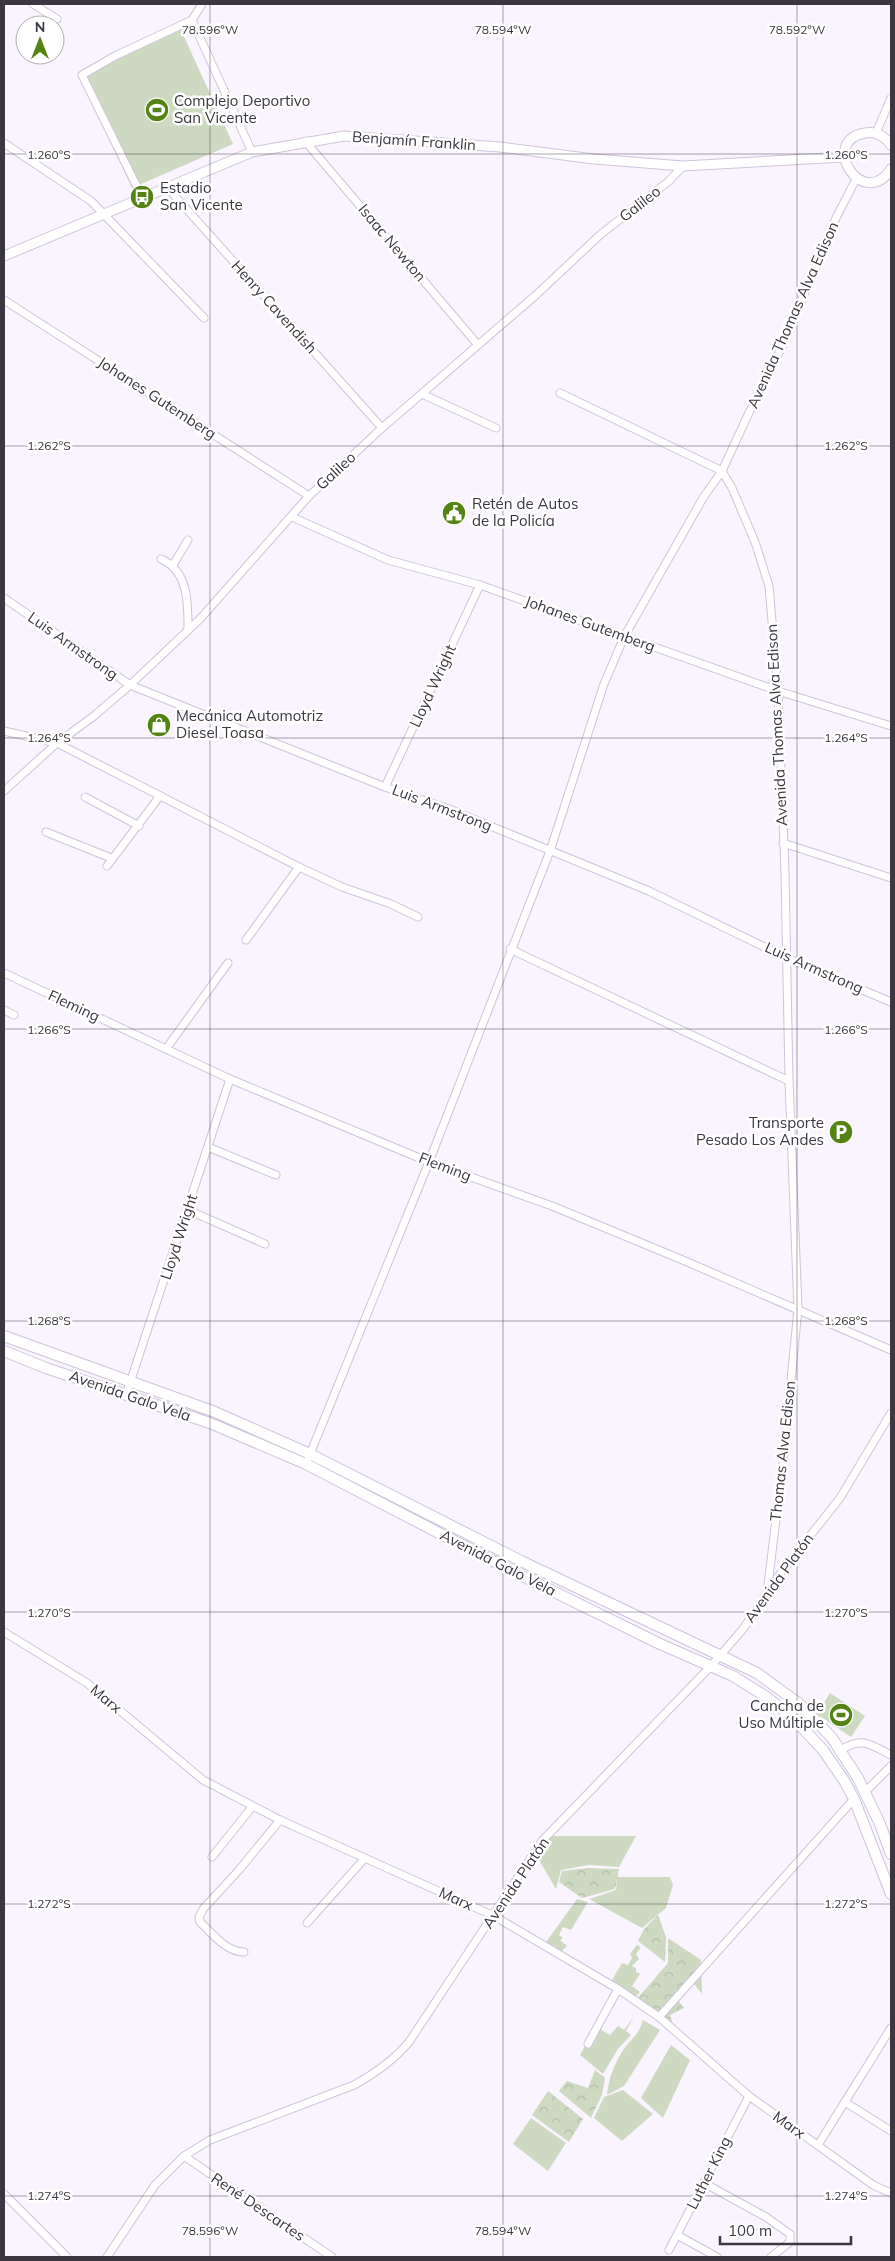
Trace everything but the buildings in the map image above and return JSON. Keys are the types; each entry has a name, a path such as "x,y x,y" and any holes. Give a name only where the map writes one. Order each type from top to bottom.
{"main road":[{"name":"Avenida Galo Vela","path":"4,1336 215,1412 308,1459 757,1673 790,1695 823,1726 841,1750 865,1792 891,1854"},
{"name":"Avenida Galo Vela","path":"4,1351 308,1459 514,1572 733,1676 765,1696 795,1720 832,1763 854,1799 891,1894"},
{"path":"514,1572 521,1561"}],"street":[{"path":"33,4 51,15"},
{"path":"142,197 82,75 115,56 192,20 202,4"},
{"path":"192,20 252,152"},
{"path":"876,133 891,98"},
{"path":"891,146 882,136 876,133 863,133 852,139 845,150 844,157 847,169 856,178 869,182 887,175 891,169"},
{"name":"Benjamín Franklin","path":"4,256 166,186 252,152 306,141 344,136 500,147 594,159 683,166 844,157"},
{"name":"Isaac Newton","path":"306,141 478,345"},
{"path":"4,143 92,200 204,318"},
{"name":"Galileo","path":"4,790 57,743 94,716 130,685 188,630 309,496 382,428 536,295 601,234 669,181 683,166"},
{"name":"Avenida Thomas Alva Edison","path":"798,1309 789,1081 778,692 769,586 755,542 732,488 722,471 782,347 836,218 856,178"},
{"name":"Henry Cavendish","path":"166,186 382,428"},
{"name":"Johanes Gutemberg","path":"4,300 309,496"},
{"path":"308,1459 429,1162 510,949 550,851 604,684 624,637 703,498 722,471 560,393"},
{"path":"422,394 496,428"},
{"name":"Johanes Gutemberg","path":"292,517 388,560 480,585 778,692 891,726"},
{"path":"173,565 188,540"},
{"path":"161,559 173,565 181,577 187,595 188,630"},
{"name":"Lloyd Wright","path":"386,786 480,585"},
{"name":"Luis Armstrong","path":"4,598 130,685 449,809 649,891 787,958 891,1002"},
{"path":"4,731 57,743 300,867 342,887 391,904 418,917"},
{"path":"107,866 111,858 139,826 160,796"},
{"path":"85,797 139,826"},
{"path":"46,832 111,858"},
{"path":"783,843 891,878"},
{"path":"246,940 300,867"},
{"path":"510,949 789,1081"},
{"path":"166,1049 228,963"},
{"name":"Fleming","path":"4,972 230,1079 429,1162 552,1206 891,1350"},
{"path":"4,1010 14,1016"},
{"name":"Lloyd Wright","path":"126,1395 230,1079"},
{"path":"208,1147 276,1175"},
{"path":"188,1210 265,1244"},
{"name":"Thomas Alva Edison","path":"767,1593 783,1462 798,1309"},
{"name":"Avenida Platón","path":"107,2257 155,2185 184,2156 210,2140 354,2085 376,2074 409,2042 542,1841 710,1666 743,1629 767,1593 840,1498 891,1413"},
{"name":"Marx","path":"4,1632 87,1683 204,1780 252,1807 494,1916 618,1990 659,2018 749,2096 873,2185 891,2193"},
{"path":"841,1750 856,1742 863,1741 891,1755"},
{"path":"865,1792 891,1766"},
{"path":"659,2018 854,1799"},
{"path":"212,1857 252,1807"},
{"path":"244,1952 235,1952 229,1949 200,1922 199,1917 204,1908 239,1870 280,1820"},
{"path":"307,1923 365,1858"},
{"path":"588,2044 618,1990"},
{"path":"818,2145 891,2028"},
{"name":"Luther King","path":"669,2250 749,2096"},
{"path":"845,2102 891,2131"},
{"name":"René Descartes","path":"184,2156 332,2257"},
{"path":"704,2183 766,2217 790,2234 790,2242 770,2257"},
{"path":"4,2194 67,2257"},
{"path":"677,2235 717,2257"}],"green space":[{"name":"Complejo Deportivo San Vicente","path":"181,30 233,144 132,188 80,76"},
{"name":"Cancha de Uso Múltiple","path":"830,1693 865,1716 851,1737 817,1714"},
{"path":"550,1836 636,1836 619,1867 589,1865 561,1870 556,1889 535,1853"},
{"path":"588,1868 619,1869 615,1889 582,1898 559,1882 562,1871"},
{"path":"617,1877 670,1877 673,1885 666,1908 642,1928 589,1899 616,1890"},
{"path":"577,1899 588,1902 571,1930 563,1927 559,1935 563,1938 560,1940 567,1946 559,1954 544,1945"},
{"path":"658,1915 666,1937 665,1962 638,1941 644,1929"},
{"path":"668,1938 701,1960 702,1994 692,1981 676,1998 684,2008 670,2015 674,2029 636,2000 668,1963"},
{"path":"637,1945 641,1947 636,1954 639,1959 632,1966 640,1974 632,1986 640,1992 632,2001 609,1985 622,1963 628,1965 632,1958 630,1954"},
{"path":"634,2016 626,2031 631,2035 618,2049 603,2074 580,2055 600,2019 605,2021 600,2029 610,2035 618,2026 624,2030"},
{"path":"643,2020 660,2030 624,2086 607,2095 617,2061 623,2050 637,2033"},
{"path":"671,2045 690,2060 663,2118 641,2098"},
{"path":"595,2070 605,2078 602,2095 591,2118 559,2091 567,2081 588,2088"},
{"path":"623,2090 653,2114 622,2141 594,2118 604,2097"},
{"path":"548,2091 583,2119 569,2142 532,2115"},
{"path":"531,2118 566,2143 548,2171 513,2144"}],"place":[{"name":"Complejo Deportivo San Vicente","path":"157,110"},
{"name":"Estadio San Vicente","path":"142,197"},
{"name":"Retén de Autos de la Policía","path":"454,513"},
{"name":"Mecánica Automotriz Diesel Toasa","path":"159,725"},
{"name":"Transporte Pesado Los Andes","path":"841,1132"},
{"name":"Cancha de Uso Múltiple","path":"841,1715"}]}
